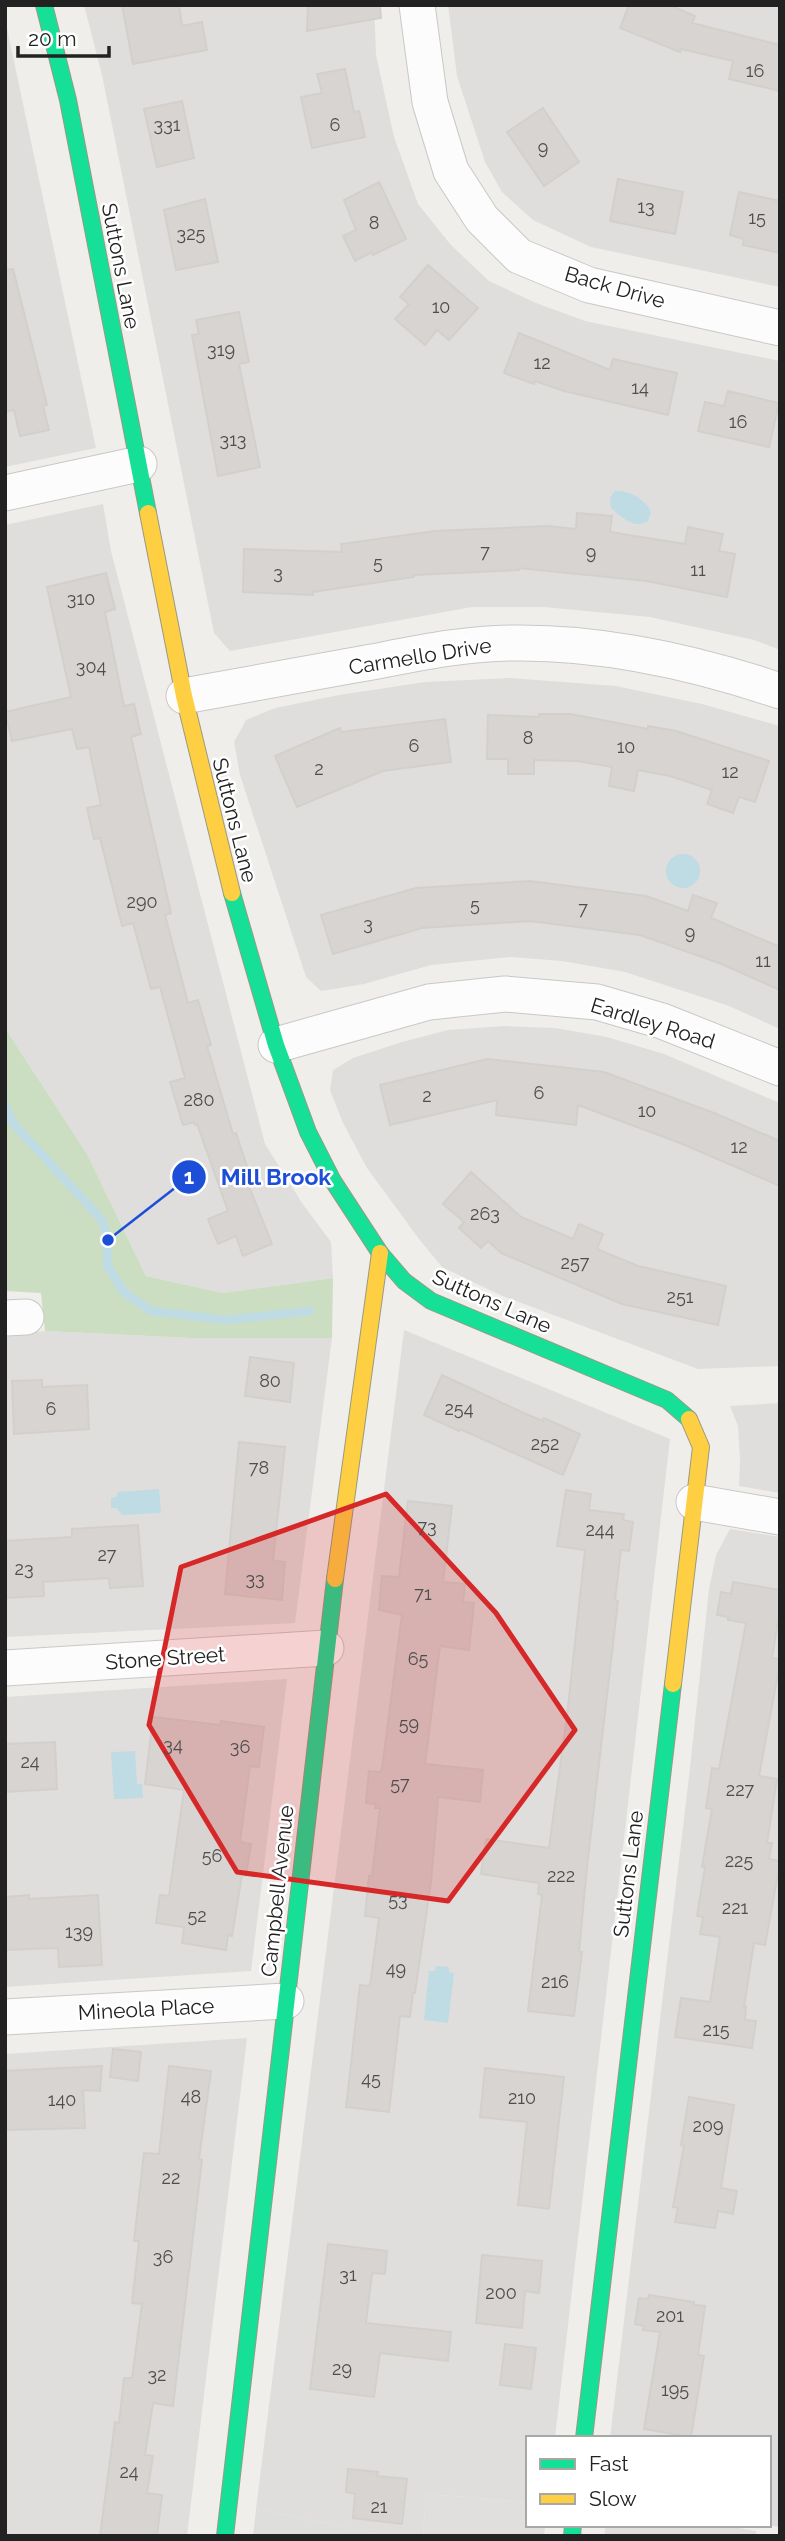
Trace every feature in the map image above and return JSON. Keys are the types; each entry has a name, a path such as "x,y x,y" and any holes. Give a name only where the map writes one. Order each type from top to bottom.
{"street":[{"name":"Suttons Lane","path":"44,5 68,100 184,696 238,916 276,1045 308,1132 333,1181 380,1253 404,1282 431,1301 667,1400 689,1419 701,1447 583,2436"},
{"name":"Back Drive","path":"417,5 430,102 451,171 482,219 519,256 589,285 780,328"},
{"path":"5,493 139,464"},
{"name":"Carmello Drive","path":"184,696 458,646 514,643 593,647 634,653 689,664 780,691"},
{"name":"Eardley Road","path":"276,1045 429,1002 505,994 597,1002 662,1021 780,1068"},
{"name":"Campbell Avenue","path":"225,2536 326,1648 380,1253"},
{"path":"694,1502 780,1517"},
{"name":"Stone Street","path":"5,1668 326,1648"},
{"name":"Mineola Place","path":"5,2017 286,2001"}],"highlighted area":[{"path":"386,1494 496,1613 575,1730 448,1901 237,1872 149,1725 181,1567"}],"shaded area":[{"path":"84,5 374,5 376,55 394,137 418,204 451,245 489,281 536,303 585,321 780,361 780,650 754,640 650,617 544,607 472,607 230,651 214,633 102,75"},
{"path":"448,5 780,5 780,287 591,247 533,220 502,192 485,162 457,76"},
{"path":"5,19 96,448 5,467"},
{"path":"103,504 111,551 265,1144 302,1203 331,1242 333,1278 223,1293 146,1276 87,1154 5,1028 5,525"},
{"path":"510,678 616,686 702,704 780,726 780,1029 729,1006 625,972 562,961 511,957 431,965 364,984 321,991 306,977 240,775 234,742 246,720 275,708 339,695 425,682"},
{"path":"504,1026 555,1028 607,1037 664,1054 780,1103 780,1366 698,1369 500,1295 442,1267 419,1239 367,1168 343,1123 330,1090 333,1070 353,1058 448,1030"},
{"path":"404,1330 670,1439 555,2436 526,2436 526,2502 426,2494 423,2536 388,2536 256,2509"},
{"path":"45,1331 191,1338 332,1338 295,1623 5,1637 5,1335"},
{"path":"780,1403 780,1493 739,1486 738,1426 730,1406"},
{"path":"730,1529 780,1537 780,2527 771,2526 771,2436 610,2436 709,1589 716,1555"},
{"path":"287,1679 251,1971 5,1987 5,1697"},
{"path":"247,2038 187,2536 5,2536 5,2054"},
{"path":"426,2494 526,2502 526,2527 545,2527 544,2536 423,2536"},
{"path":"256,2509 388,2536 253,2536"},
{"path":"606,2527 733,2527 756,2531 756,2536 604,2536"}],"green space":[{"path":"5,1028 87,1154 146,1276 223,1293 333,1278 332,1338 191,1338 45,1331 41,1293 5,1291"}],"water":[{"path":"615,491 641,499 651,512 648,521 633,523 611,508 610,498"},
{"path":"683,854 695,859 700,871 695,883 683,888 671,883 666,871 671,859"},
{"path":"159,1489 161,1513 122,1515 117,1508 111,1508 111,1498 116,1497 118,1492"},
{"path":"135,1751 137,1784 142,1784 143,1798 114,1799 111,1752"},
{"path":"436,1966 449,1967 449,1972 454,1973 448,2023 424,2020 429,1971 435,1971"}],"building":[{"path":"122,5 179,5 182,26 202,22 207,50 133,64"},
{"path":"308,5 380,5 381,18 307,31"},
{"path":"629,5 669,5 695,16 692,23 780,45 780,91 729,79 733,61 681,49 680,52 620,28"},
{"path":"345,69 354,112 359,111 365,137 312,148 301,97 322,93 317,74"},
{"path":"182,101 194,158 157,167 144,109"},
{"path":"543,108 579,162 544,186 507,132"},
{"path":"618,179 683,192 675,234 610,221"},
{"path":"379,182 406,239 355,261 343,236 356,230 344,200"},
{"path":"739,192 780,201 780,253 743,245 744,239 730,235"},
{"path":"205,199 218,262 176,270 164,210"},
{"path":"428,265 478,308 449,340 437,330 425,345 395,319 409,304 400,297"},
{"path":"13,269 47,405 43,406 49,430 20,436 14,410 5,412 5,270"},
{"path":"239,312 249,362 239,364 260,467 218,476 192,335 199,334 196,320"},
{"path":"519,333 610,370 613,359 677,373 668,415 564,391 535,381 534,384 504,373"},
{"path":"728,391 779,403 769,447 698,431 705,402 724,406"},
{"path":"577,513 612,516 610,532 685,544 688,527 723,534 719,551 735,554 727,597 647,581 519,568 414,575 313,592 313,595 243,592 244,549 342,552 341,544 435,531 548,526 576,529"},
{"path":"106,573 115,609 105,612 124,706 134,704 141,734 131,737 171,913 165,915 188,1003 198,1000 211,1045 207,1046 233,1134 236,1133 251,1178 246,1179 272,1244 243,1256 236,1236 218,1244 208,1219 228,1211 197,1124 194,1122 183,1125 170,1082 185,1078 160,987 151,989 133,923 122,926 100,838 94,839 87,808 101,805 89,747 77,749 72,729 12,741 5,712 71,697 47,587"},
{"path":"539,714 571,714 648,729 648,726 676,731 769,761 755,802 739,797 733,813 707,804 712,790 670,776 638,770 634,791 609,786 612,767 577,761 534,760 534,774 508,774 508,759 487,759 488,715 539,717"},
{"path":"445,719 451,762 383,771 297,807 275,756 340,728 341,732"},
{"path":"530,881 646,896 688,911 693,895 717,903 711,918 780,947 780,990 719,963 640,935 530,921 422,928 333,954 321,915 416,888"},
{"path":"487,1059 604,1072 780,1141 780,1186 680,1143 578,1105 576,1125 496,1115 497,1100 390,1125 380,1085"},
{"path":"471,1172 521,1217 573,1239 579,1224 603,1234 597,1249 638,1266 726,1286 718,1325 622,1304 501,1253 488,1241 481,1248 459,1228 464,1222 443,1204"},
{"path":"250,1357 294,1363 290,1402 245,1396"},
{"path":"442,1375 526,1414 543,1421 544,1418 580,1434 563,1475 424,1415"},
{"path":"42,1380 42,1387 87,1385 89,1429 14,1434 12,1381"},
{"path":"239,1442 285,1447 273,1561 285,1562 282,1600 225,1594"},
{"path":"566,1490 591,1494 589,1510 624,1514 623,1520 633,1522 629,1551 621,1550 615,1600 618,1601 587,1867 579,1952 582,1952 574,2016 528,2011 542,1895 538,1894 539,1883 481,1874 486,1839 549,1848 585,1550 557,1546"},
{"path":"408,1501 452,1506 443,1582 465,1584 463,1602 474,1603 469,1650 440,1646 425,1764 483,1770 480,1802 438,1797 431,1882 415,1993 410,2017 400,2016 389,2112 346,2107 360,1985 370,1986 379,1918 365,1916 380,1808 375,1808 376,1804 366,1803 369,1771 380,1772 382,1769 402,1615 379,1610 382,1576 399,1577"},
{"path":"138,1525 143,1586 110,1588 109,1578 43,1582 44,1596 5,1598 5,1541 72,1537 72,1529"},
{"path":"733,1582 780,1590 780,1609 772,1658 780,1659 780,1663 759,1776 777,1779 767,1843 772,1843 769,1859 780,1863 765,1945 754,1943 744,2007 745,2020 756,2021 752,2048 675,2037 681,1998 710,2002 720,1937 700,1934 703,1917 697,1916 712,1809 706,1808 712,1768 719,1769 746,1623 717,1615 721,1592 731,1594"},
{"path":"153,1717 220,1725 221,1721 264,1727 259,1767 250,1766 240,1842 251,1844 246,1876 242,1875 232,1936 228,1935 226,1950 182,1943 184,1927 156,1923 160,1895 169,1896 184,1790 145,1784"},
{"path":"55,1742 57,1789 5,1792 5,1744"},
{"path":"29,1895 29,1899 98,1895 102,1965 59,1967 58,1948 5,1950 5,1897"},
{"path":"113,2049 141,2052 138,2081 110,2077"},
{"path":"102,2066 100,2091 83,2090 85,2128 5,2130 5,2071"},
{"path":"169,2066 211,2071 173,2406 153,2403 145,2455 153,2456 147,2493 162,2495 157,2536 100,2536 115,2422 119,2423 124,2378 132,2378 142,2304 132,2303 139,2241 134,2241 144,2153 159,2154"},
{"path":"485,2068 564,2077 549,2209 518,2205 527,2122 480,2117"},
{"path":"689,2097 734,2105 721,2188 737,2191 733,2214 718,2211 715,2228 675,2222 678,2208 673,2207 684,2146 681,2145"},
{"path":"328,2244 387,2251 385,2274 372,2273 366,2323 451,2332 448,2361 380,2353 374,2397 310,2389"},
{"path":"482,2255 542,2261 539,2293 525,2291 522,2328 476,2323"},
{"path":"649,2295 705,2306 698,2355 704,2356 691,2436 644,2429 660,2332 643,2330 644,2326 635,2324 639,2298 648,2299"},
{"path":"505,2344 536,2348 531,2389 500,2385"},
{"path":"348,2469 407,2479 402,2524 353,2518 355,2494 346,2492"}],"waterway":[{"path":"5,1106 13,1123 102,1220 108,1240 107,1265 124,1292 151,1311 225,1320 310,1311"}],"traffic: fast":[{"path":"44,5 68,100 148,513"},
{"path":"232,893 276,1045 308,1132 333,1181 380,1253 404,1281 431,1301 667,1400 689,1419"},
{"path":"225,2536 335,1579"},
{"path":"584,2436 673,1684"},
{"path":"572,2536 573,2527"}],"traffic: slow":[{"path":"148,513 184,696 232,893"},
{"path":"335,1579 380,1253"},
{"path":"673,1684 701,1447 689,1419"}],"place":[{"name":"Mill Brook","path":"108,1240"}]}
